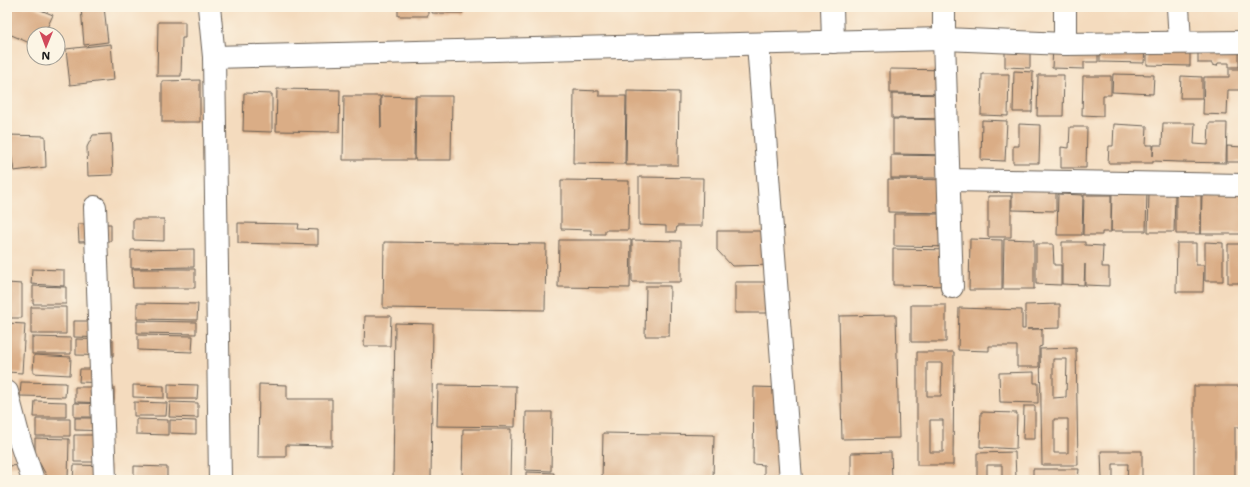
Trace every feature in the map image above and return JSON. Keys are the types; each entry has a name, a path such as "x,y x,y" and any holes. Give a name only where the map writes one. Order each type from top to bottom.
{"street":[{"path":"208,7 214,57 220,480"},
{"path":"832,7 833,42"},
{"path":"944,7 952,287"},
{"path":"1065,7 1065,44"},
{"path":"1178,7 1180,42"},
{"path":"214,57 944,39 1065,44 1243,42"},
{"path":"758,44 791,480"},
{"path":"949,180 1243,185"},
{"path":"95,207 105,480"},
{"path":"7,392 19,438 33,480"}],"building":[{"path":"7,7 33,7 53,15 48,26 26,26 26,41 7,33"},
{"path":"81,7 104,7 108,42 84,45"},
{"path":"398,7 428,7 428,16 398,16"},
{"path":"432,7 463,7 463,13 432,13"},
{"path":"158,22 185,22 185,38 182,38 181,76 157,76"},
{"path":"1147,43 1190,44 1190,66 1147,65"},
{"path":"111,44 114,80 70,85 66,49"},
{"path":"1005,44 1030,44 1030,68 1005,67"},
{"path":"1198,44 1239,45 1239,67 1229,67 1229,63 1218,63 1217,66 1212,65 1212,63 1198,63"},
{"path":"1053,45 1098,46 1098,62 1084,62 1084,69 1052,68"},
{"path":"1100,46 1145,47 1144,63 1100,62"},
{"path":"890,69 952,70 951,94 890,93"},
{"path":"1229,69 1243,69 1243,90 1228,90 1227,115 1203,114 1204,77 1229,77"},
{"path":"1014,71 1033,72 1032,112 1013,112"},
{"path":"982,74 1009,74 1008,116 981,115"},
{"path":"1113,74 1154,75 1153,94 1112,92"},
{"path":"1038,75 1064,75 1063,116 1037,116"},
{"path":"1083,76 1111,76 1111,95 1103,95 1103,116 1082,115"},
{"path":"1181,76 1202,77 1202,98 1180,98"},
{"path":"200,80 200,122 162,122 162,81"},
{"path":"277,89 340,90 339,132 276,131"},
{"path":"574,90 599,91 599,96 626,96 625,164 573,163"},
{"path":"627,91 679,92 678,165 626,165"},
{"path":"244,93 272,94 272,132 243,131"},
{"path":"892,94 955,95 955,119 892,118"},
{"path":"344,96 380,96 381,128 381,96 415,97 414,160 343,160"},
{"path":"416,96 452,96 451,160 415,160"},
{"path":"893,119 954,120 953,155 893,154"},
{"path":"982,120 1007,121 1005,161 981,160"},
{"path":"1163,123 1195,123 1194,144 1208,145 1209,123 1227,123 1226,163 1153,161 1153,163 1108,163 1109,146 1113,146 1114,124 1147,126 1146,145 1153,145 1153,156 1154,145 1162,145"},
{"path":"1019,124 1040,125 1039,163 1013,163 1013,146 1019,146"},
{"path":"1070,127 1087,127 1086,168 1061,168 1061,147 1069,148"},
{"path":"111,134 113,175 88,176 87,147 93,135"},
{"path":"8,135 45,136 46,167 14,171"},
{"path":"1227,146 1243,147 1243,162 1227,162"},
{"path":"891,155 954,156 953,178 891,178"},
{"path":"639,177 703,178 702,226 677,226 676,232 666,232 666,226 639,225"},
{"path":"888,179 956,180 955,213 888,212"},
{"path":"561,180 629,181 628,230 605,230 605,234 591,234 591,230 561,229"},
{"path":"1012,190 1056,191 1056,211 1012,210"},
{"path":"1147,190 1146,231 1111,231 1112,193"},
{"path":"1149,193 1175,194 1174,232 1148,232"},
{"path":"1058,194 1083,195 1082,235 1057,235"},
{"path":"1176,194 1201,194 1201,234 1176,234"},
{"path":"1202,194 1243,194 1243,234 1201,234"},
{"path":"1084,195 1111,195 1111,232 1102,232 1102,235 1083,235"},
{"path":"988,196 1011,196 1011,237 988,237"},
{"path":"894,214 959,214 958,247 894,246"},
{"path":"133,219 164,219 164,241 133,240"},
{"path":"238,223 299,224 298,229 318,230 318,245 238,243"},
{"path":"78,224 111,224 111,241 79,242"},
{"path":"717,231 775,231 776,265 732,266 717,250"},
{"path":"970,239 1002,240 1002,290 969,290"},
{"path":"1004,239 1034,240 1034,289 1003,289"},
{"path":"559,240 631,240 630,288 558,287"},
{"path":"632,240 681,241 681,282 632,282"},
{"path":"384,242 546,244 545,310 383,308"},
{"path":"1062,242 1085,242 1085,245 1103,246 1102,267 1109,267 1109,286 1085,285 1085,264 1084,285 1062,284"},
{"path":"1205,242 1223,243 1223,281 1205,281"},
{"path":"1177,243 1196,243 1196,265 1204,265 1203,292 1176,292"},
{"path":"1036,244 1053,244 1054,265 1061,265 1061,285 1036,284"},
{"path":"1228,244 1243,244 1243,283 1228,283"},
{"path":"194,249 194,267 131,268 131,250"},
{"path":"893,249 954,250 954,286 893,285"},
{"path":"32,269 64,270 64,286 31,284"},
{"path":"132,269 195,269 195,288 133,288"},
{"path":"735,282 769,282 769,313 735,313"},
{"path":"7,283 22,284 22,318 7,318"},
{"path":"33,286 66,287 66,304 33,304"},
{"path":"646,286 670,286 669,336 645,336"},
{"path":"137,303 198,304 197,320 137,319"},
{"path":"1060,304 1060,328 1027,329 1042,329 1042,346 1039,347 1039,367 1017,367 1017,346 989,346 989,351 958,350 959,308 1022,310 1022,329 1025,329 1025,305"},
{"path":"911,305 946,305 946,342 911,342"},
{"path":"31,307 66,307 66,334 31,334"},
{"path":"896,315 899,438 842,439 839,316"},
{"path":"365,316 391,316 390,346 364,346"},
{"path":"74,321 111,321 111,338 74,337"},
{"path":"137,321 196,322 196,334 137,333"},
{"path":"7,323 25,324 22,373 7,372"},
{"path":"395,323 433,324 431,480 393,480"},
{"path":"138,335 193,336 192,352 138,350"},
{"path":"32,337 71,338 71,354 32,354"},
{"path":"76,339 113,340 113,356 76,355"},
{"path":"1076,348 1078,465 1042,465 1040,349","holes":["1053,359 1067,359 1066,397 1053,398","1054,419 1068,419 1068,453 1054,453"]},
{"path":"917,352 954,352 953,465 917,465","holes":["927,363 942,363 941,396 927,396","930,420 943,420 943,452 930,452"]},
{"path":"34,355 71,357 70,375 33,373"},
{"path":"80,369 110,369 109,383 79,382"},
{"path":"1034,372 1034,383 1038,383 1038,403 1000,402 999,373"},
{"path":"21,382 66,383 65,397 20,396"},
{"path":"168,384 198,385 197,399 168,399"},
{"path":"259,384 287,385 287,399 332,399 332,446 286,445 286,457 258,457"},
{"path":"133,385 164,386 164,398 133,397"},
{"path":"438,385 516,386 515,427 437,426"},
{"path":"1194,386 1243,386 1243,427 1235,427 1235,480 1194,480"},
{"path":"75,387 114,387 114,403 75,402"},
{"path":"754,387 788,388 786,480 764,480 764,465 753,464"},
{"path":"35,401 66,402 66,417 34,417"},
{"path":"134,402 167,403 166,416 134,416"},
{"path":"170,402 198,403 198,418 169,417"},
{"path":"74,403 110,404 110,417 74,417"},
{"path":"1024,406 1035,406 1035,439 1023,439"},
{"path":"526,412 552,412 551,471 525,470"},
{"path":"981,412 1017,413 1016,449 980,447"},
{"path":"7,413 25,465 7,466"},
{"path":"75,418 111,418 111,431 75,430"},
{"path":"36,419 70,419 70,436 36,436"},
{"path":"136,419 168,420 168,435 136,434"},
{"path":"170,420 196,421 196,434 170,433"},
{"path":"463,429 511,429 510,480 462,480"},
{"path":"603,433 714,435 713,480 602,480"},
{"path":"74,435 99,435 108,462 74,462"},
{"path":"35,438 69,439 68,480 49,480 35,455"},
{"path":"1101,451 1142,451 1142,480 1127,480 1128,464 1113,464 1113,480 1102,480"},
{"path":"891,452 892,480 851,480 851,453"},
{"path":"1015,452 1016,480 1002,480 1002,465 987,465 987,480 977,480 977,453"},
{"path":"74,465 111,466 110,480 73,480"},
{"path":"134,466 167,467 167,479 134,478"},
{"path":"1033,469 1079,469 1078,480 1033,480"},
{"path":"526,472 554,473 553,480 526,480"}]}
